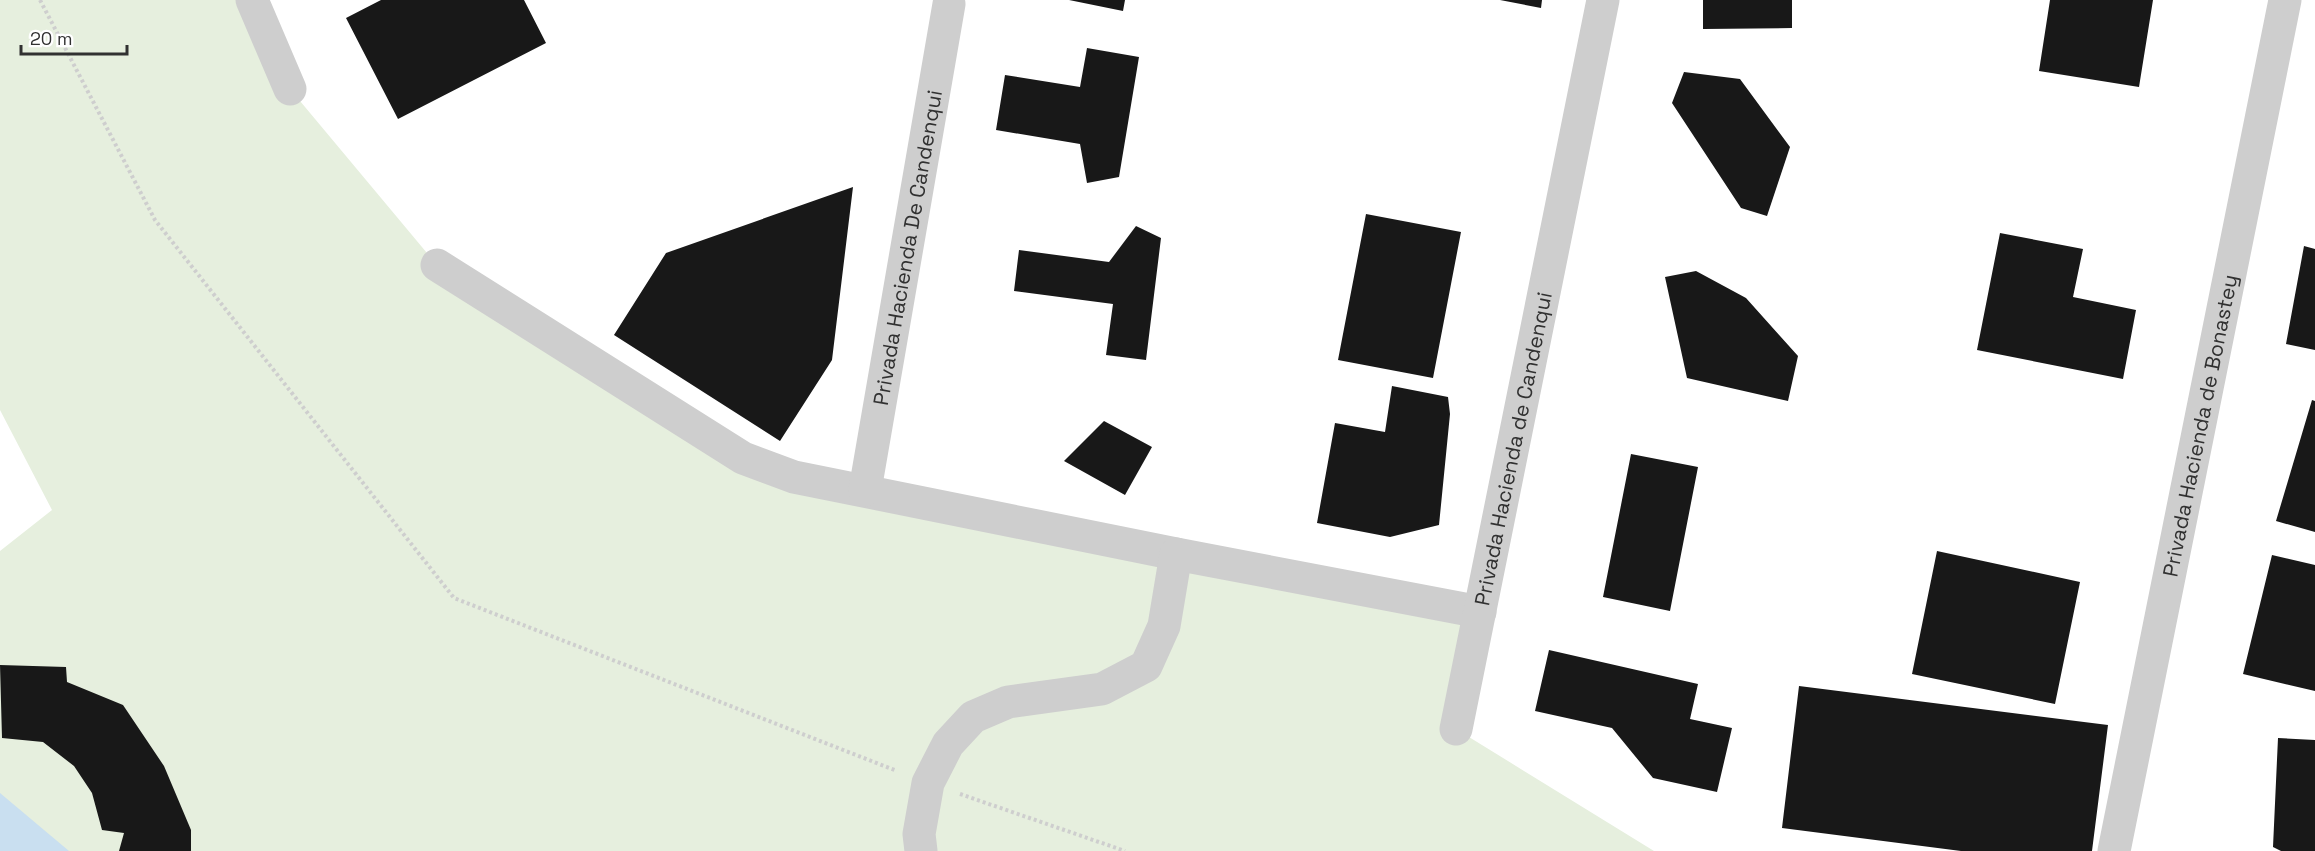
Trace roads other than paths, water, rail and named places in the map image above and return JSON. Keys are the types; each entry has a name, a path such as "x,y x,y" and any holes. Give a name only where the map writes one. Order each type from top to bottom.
{"street":[{"path":"252,0 290,89"},
{"name":"Privada Hacienda de Candenqui","path":"1176,554 1480,612 1604,0"},
{"name":"Privada Hacienda de Bonastey","path":"2114,851 2285,0"},
{"name":"Privada Hacienda De Candenqui","path":"865,490 949,4"},
{"path":"437,265 743,458 794,477 1176,554 1164,626 1146,666 1102,689 1008,702 973,717 948,744 928,783 919,834 921,851"},
{"path":"1456,729 1480,612"}],"water":[{"path":"0,793 69,851 0,851"}]}
